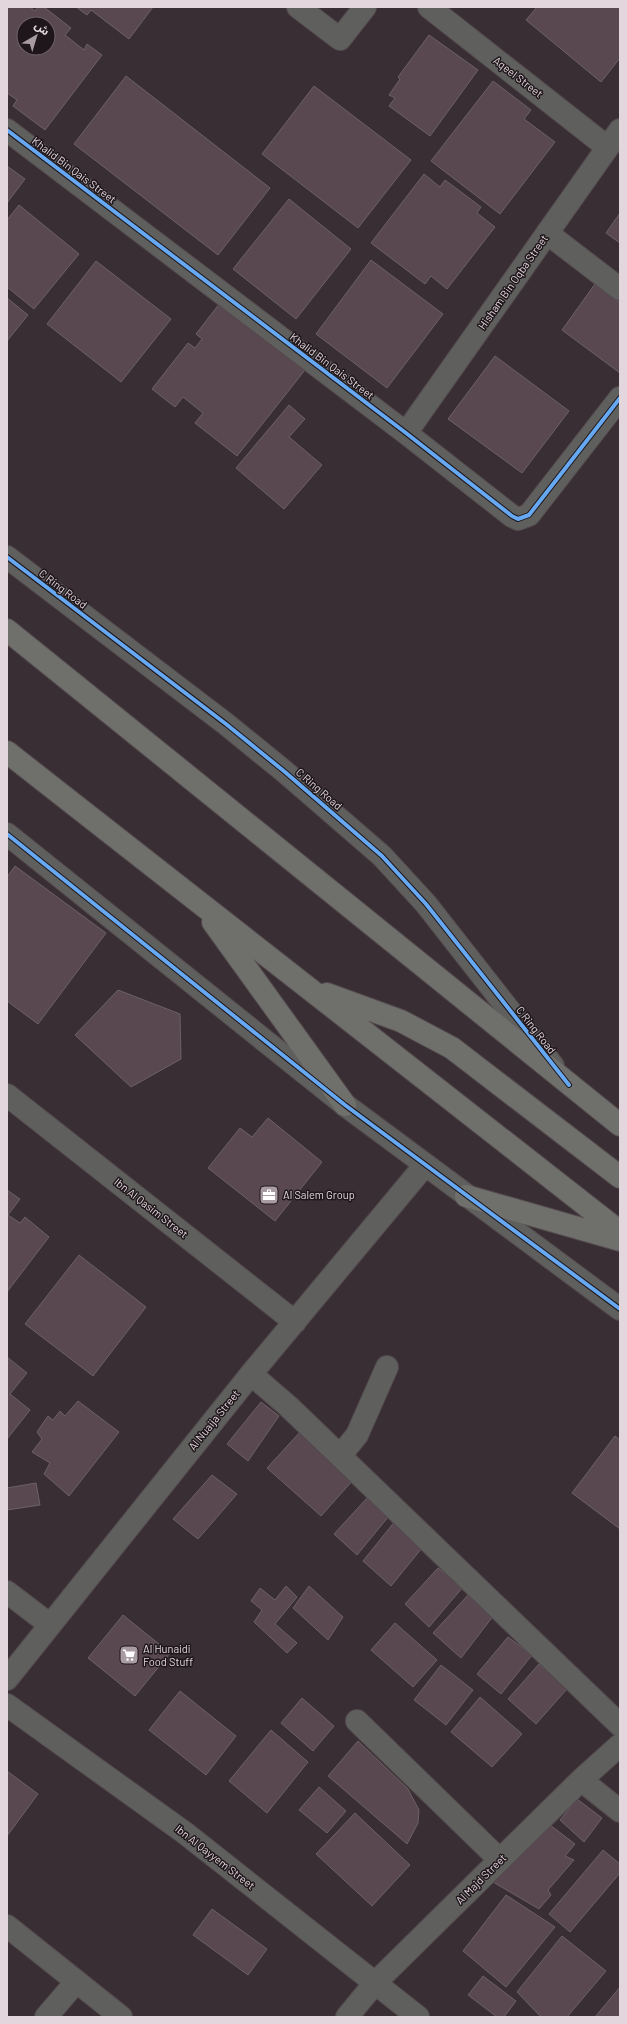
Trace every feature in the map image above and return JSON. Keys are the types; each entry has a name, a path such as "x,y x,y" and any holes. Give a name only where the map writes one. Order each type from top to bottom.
{"highway":[{"name":"C Ring Road","path":"7,630 569,1086 620,1125"},
{"path":"7,752 620,1232"},
{"path":"198,901 346,1105"},
{"path":"309,988 401,1021 452,1048 620,1177"},
{"path":"466,1196 620,1240"}],"street":[{"path":"298,7 340,39 365,7"},
{"name":"Aqeel Street","path":"428,7 607,147"},
{"name":"Khalid Bin Qais Street","path":"7,130 406,433 512,516 518,519 529,515 620,398"},
{"name":"Hisham Bin Oqba Street","path":"406,433 620,130"},
{"path":"548,233 620,289"},
{"name":"C Ring Road","path":"7,557 232,729 285,772 382,856 426,904 569,1086"},
{"path":"7,834 346,1105 466,1196 620,1309"},
{"name":"Ibn Al Qasim Street","path":"7,1095 295,1322"},
{"name":"Al Nuaija Street","path":"7,1679 49,1624 251,1374 425,1165"},
{"path":"340,1456 357,1435 387,1367"},
{"path":"251,1374 340,1456 620,1725"},
{"path":"7,1592 49,1624"},
{"name":"Ibn Al Qayyem Street","path":"7,1705 185,1833 418,2017"},
{"path":"357,1720 500,1860"},
{"name":"Al Majd Street","path":"347,2017 375,1983 581,1780 620,1745"},
{"path":"581,1780 620,1811"},
{"path":"7,1926 121,2017"},
{"path":"46,2017 76,1982"}],"building":[{"path":"7,7 30,7 35,11 38,7 44,7 56,16 16,16 16,56 56,56 56,16 71,28 65,35 84,50 87,44 102,55 45,130 13,106 17,100 7,93"},
{"path":"76,7 153,7 129,39 91,10 87,15"},
{"path":"537,7 620,7 620,58 601,82 526,20"},
{"path":"429,35 478,70 430,136 389,106 395,98 389,95 400,79 398,77"},
{"path":"126,76 270,188 218,255 74,144"},
{"path":"493,81 531,110 524,119 555,142 500,214 431,161"},
{"path":"314,86 411,160 358,228 262,154"},
{"path":"7,166 25,179 7,203"},
{"path":"424,174 440,187 445,180 481,207 477,213 495,227 447,289 431,276 425,284 371,243"},
{"path":"289,199 351,249 296,319 233,269"},
{"path":"19,205 79,254 34,309 7,287 7,220"},
{"path":"620,213 620,243 606,233"},
{"path":"371,260 443,314 387,388 316,334"},
{"path":"96,261 171,319 121,382 47,324"},
{"path":"595,284 620,303 620,373 562,330"},
{"path":"7,298 28,315 7,341"},
{"path":"220,303 305,370 237,456 195,423 203,413 183,397 175,407 152,389 188,343 195,348 202,339 196,334"},
{"path":"495,356 569,411 522,473 448,419"},
{"path":"289,405 305,419 289,437 322,465 284,509 236,468"},
{"path":"15,866 106,933 38,1024 7,1001 7,877"},
{"path":"118,990 180,1014 181,1059 131,1087 75,1035"},
{"name":"Al Salem Group","path":"268,1118 322,1162 275,1221 208,1168 240,1128 252,1137"},
{"path":"7,1190 20,1199 8,1215 20,1223 25,1217 49,1237 7,1292"},
{"path":"79,1255 146,1307 93,1376 25,1324"},
{"path":"7,1357 27,1373 10,1394 30,1410 7,1439"},
{"path":"78,1401 119,1432 69,1496 44,1474 50,1463 32,1452 42,1439 37,1432 48,1416 53,1420 60,1411 65,1416"},
{"path":"261,1402 279,1416 248,1461 227,1444"},
{"path":"301,1431 354,1479 321,1516 267,1468"},
{"path":"615,1436 620,1440 620,1529 572,1493"},
{"path":"212,1475 237,1494 198,1539 173,1519"},
{"path":"36,1483 40,1505 7,1510 7,1488"},
{"path":"368,1497 389,1516 357,1555 334,1534"},
{"path":"396,1520 422,1548 391,1586 363,1561"},
{"path":"438,1568 463,1587 429,1627 405,1604"},
{"path":"286,1586 297,1597 275,1624 297,1643 287,1653 254,1622 262,1610 251,1601 260,1588 275,1600"},
{"path":"309,1586 343,1617 328,1640 293,1608"},
{"path":"470,1593 494,1615 461,1658 433,1633"},
{"name":"Al Hunaidi Food Stuff","path":"123,1615 170,1653 135,1696 88,1658"},
{"path":"395,1623 437,1660 413,1687 371,1650"},
{"path":"508,1637 532,1655 501,1694 477,1674"},
{"path":"539,1664 567,1689 536,1724 508,1699"},
{"path":"441,1665 473,1690 446,1725 414,1700"},
{"path":"180,1691 236,1736 206,1775 149,1730"},
{"path":"480,1697 522,1734 492,1767 451,1732"},
{"path":"302,1698 334,1726 313,1751 281,1723"},
{"path":"271,1730 308,1762 267,1813 229,1781"},
{"path":"358,1741 408,1789 419,1810 418,1823 407,1844 328,1776"},
{"path":"7,1771 38,1794 7,1836"},
{"path":"319,1787 346,1811 327,1833 299,1810"},
{"path":"577,1799 602,1818 584,1842 560,1820"},
{"path":"355,1813 410,1865 372,1906 316,1854"},
{"path":"550,1825 575,1844 565,1856 574,1860 548,1890 551,1895 539,1909 493,1882 513,1859 519,1857"},
{"path":"603,1850 620,1864 620,1873 570,1932 549,1914"},
{"path":"506,1895 555,1927 506,1987 463,1951"},
{"path":"212,1909 267,1949 248,1975 193,1935"},
{"path":"562,1936 606,1971 567,2017 541,2017 517,1992"},
{"path":"483,1976 516,2001 504,2017 497,2017 468,1995"},
{"path":"620,1987 620,2017 595,2017"}],"cycle path":[{"path":"7,130 406,433 512,516 518,519 529,515 620,398"},
{"path":"7,557 226,724 285,772 382,856 426,904 569,1085"},
{"path":"7,834 345,1105 620,1309"}],"place":[{"name":"Al Salem Group","path":"269,1195"},
{"name":"Al Hunaidi Food Stuff","path":"129,1655"}]}
